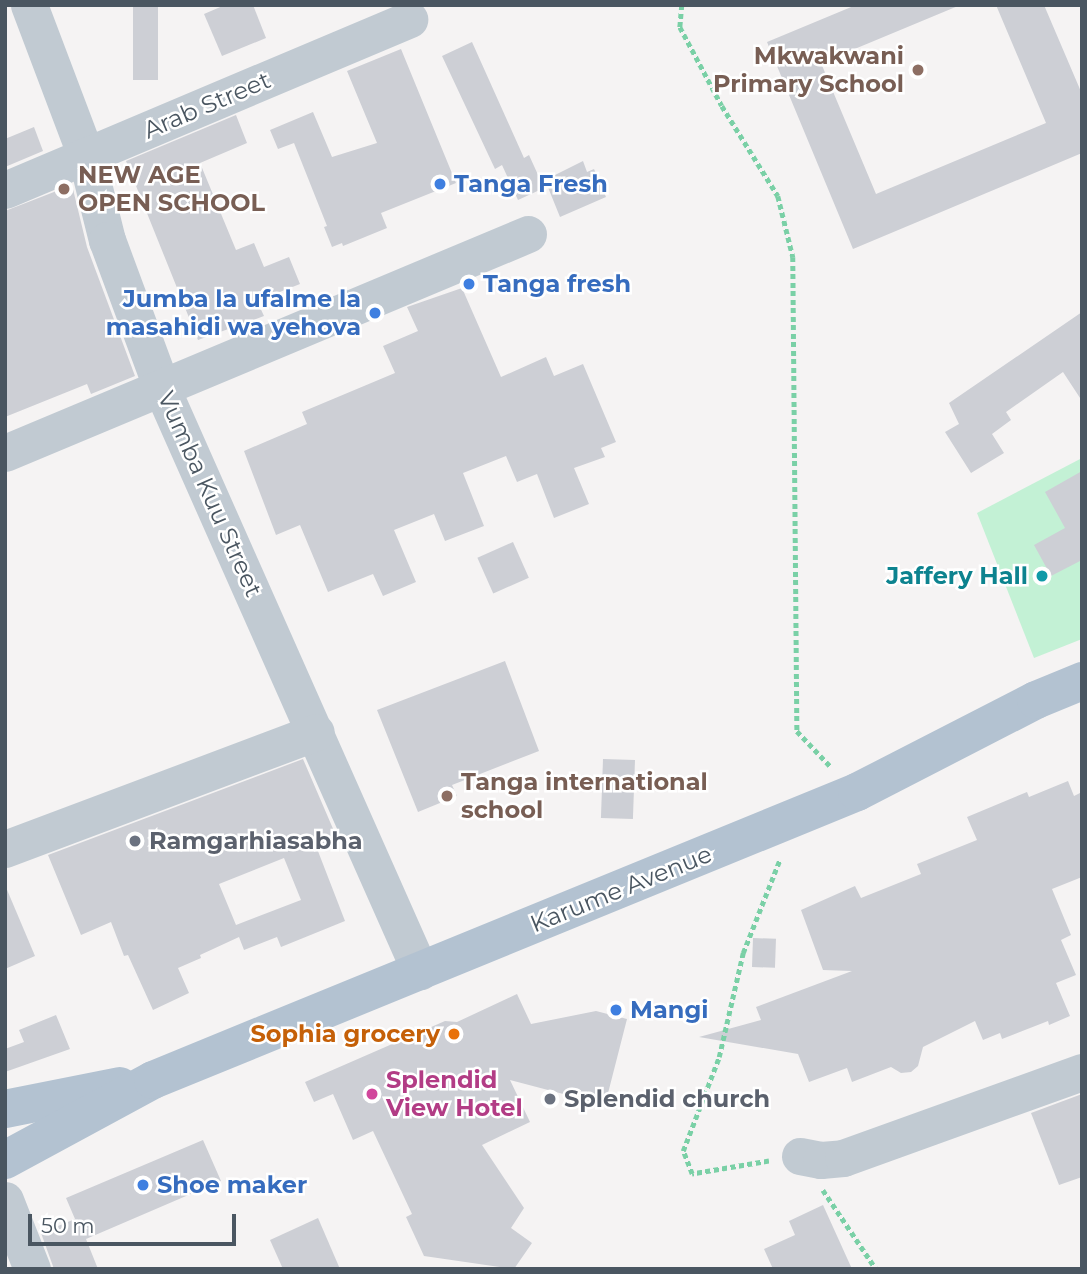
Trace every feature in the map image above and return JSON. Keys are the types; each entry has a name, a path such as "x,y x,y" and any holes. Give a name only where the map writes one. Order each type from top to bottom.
{"main road":[{"name":"Karume Avenue","path":"5,1160 153,1080 857,792 1036,700 1082,681"},
{"name":"Karume Avenue","path":"5,1109 153,1080"}],"street":[{"name":"Vumba Kuu Street","path":"29,5 86,156 107,240 162,389 420,971"},
{"name":"Arab Street","path":"5,190 409,19"},
{"path":"5,453 528,234"},
{"path":"5,849 316,732"},
{"path":"800,1156 821,1160 844,1158 1082,1072"},
{"path":"5,1200 32,1269"}],"path":[{"path":"682,5 680,27 722,106 778,196 793,257 797,731 857,792"},
{"path":"797,816 743,953 719,1057 683,1151 692,1174 800,1156 876,1269"}],"green space":[{"name":"Jaffery Hall","path":"1082,458 1082,639 1034,658 977,513"}],"building":[{"path":"133,5 158,5 158,80 133,80"},
{"path":"225,5 253,5 266,38 222,56 204,14"},
{"path":"856,5 958,6 821,63 876,194 1046,123 996,5 1044,5 1082,94 1082,153 853,249 767,42"},
{"path":"472,42 524,158 529,155 544,188 518,200 502,165 495,169 442,56"},
{"path":"401,49 456,183 381,213 387,228 343,246 342,243 332,247 324,227 327,226 294,143 278,149 270,130 313,112 332,157 377,143 347,71"},
{"path":"236,115 247,143 200,163 236,250 254,243 264,267 289,257 300,284 257,301 264,316 198,340 126,161"},
{"path":"34,127 43,151 5,167 5,139"},
{"path":"583,161 587,172 594,169 606,197 560,217 545,180"},
{"path":"72,185 87,247 135,376 91,394 87,384 5,417 5,211"},
{"path":"462,288 501,377 546,357 554,376 583,364 616,442 601,448 605,457 574,468 589,504 554,518 537,474 517,482 506,456 463,473 484,526 445,541 434,514 394,530 416,582 383,596 373,574 328,592 300,525 276,535 244,451 307,424 302,412 395,373 383,346 418,331 407,307"},
{"path":"1082,312 1082,401 1063,372 1006,412 1011,420 992,434 1004,453 971,473 945,432 959,424 949,403"},
{"path":"1082,471 1082,560 1051,576 1034,545 1065,528 1045,492"},
{"path":"513,542 529,578 493,593 477,558"},
{"path":"505,661 539,751 452,785 457,796 418,812 377,710"},
{"path":"303,759 337,838 316,846 345,921 281,947 277,937 244,950 239,937 200,955 201,958 178,968 189,993 153,1010 128,955 124,956 111,922 81,935 48,855","holes":["284,858 301,900 236,925 219,884"]},
{"path":"603,759 635,760 633,819 601,818"},
{"path":"1068,781 1074,796 1082,792 1082,877 1052,889 1071,935 1061,940 1076,975 1056,983 1070,1016 1049,1025 1048,1021 1002,1039 1000,1033 983,1040 975,1021 923,1047 918,1066 911,1072 901,1073 891,1067 852,1082 847,1068 809,1082 798,1054 699,1037 761,1020 756,1007 852,971 823,970 801,910 855,886 861,898 921,874 917,864 977,840 967,817 1027,792 1029,797"},
{"path":"5,885 35,956 5,969"},
{"path":"753,938 776,939 775,968 752,967"},
{"path":"517,994 531,1024 596,1011 627,1019 605,1105 510,1080 530,1122 482,1145 524,1208 511,1228 532,1243 514,1269 424,1256 406,1217 412,1214 373,1131 353,1140 333,1094 314,1102 305,1082 445,1021 457,1022"},
{"path":"56,1015 70,1049 5,1072 5,1049 24,1042 19,1030"},
{"path":"1082,1094 1082,1177 1059,1185 1031,1113"},
{"path":"203,1140 221,1181 86,1239 98,1269 54,1269 41,1233 75,1219 66,1198"},
{"path":"823,1205 852,1269 773,1269 764,1249 795,1235 789,1221"},
{"path":"318,1218 340,1269 283,1269 270,1240"}],"place":[{"name":"Mkwakwani Primary School","path":"918,70"},
{"name":"Tanga Fresh","path":"440,184"},
{"name":"NEW AGE OPEN SCHOOL","path":"64,189"},
{"name":"Tanga fresh","path":"469,284"},
{"name":"Jumba la ufalme la masahidi wa yehova","path":"375,313"},
{"name":"Jaffery Hall","path":"1042,576"},
{"name":"Tanga international school","path":"447,796"},
{"name":"Ramgarhiasabha","path":"135,841"},
{"name":"Mangi","path":"616,1010"},
{"name":"Sophia grocery","path":"454,1034"},
{"name":"Splendid View Hotel","path":"372,1094"},
{"name":"Splendid church","path":"550,1099"},
{"name":"Shoe maker","path":"143,1185"}]}
